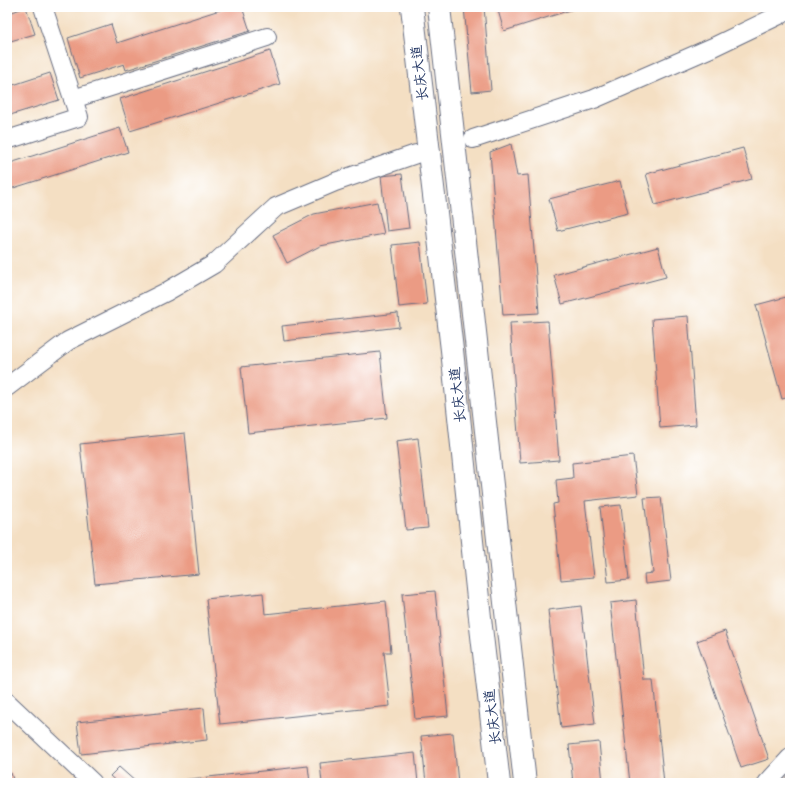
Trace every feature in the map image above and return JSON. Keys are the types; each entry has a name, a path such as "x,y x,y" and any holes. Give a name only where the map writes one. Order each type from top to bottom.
{"main road":[{"name":"长庆大道","path":"412,7 453,358 499,783"},
{"name":"长庆大道","path":"438,7 525,783"}],"street":[{"path":"7,140 79,117 43,7"},
{"path":"473,139 594,99 713,47 790,10"},
{"path":"73,99 267,37"},
{"path":"7,387 68,341 166,292 214,264 276,207 335,182 416,154"},
{"path":"7,702 93,783"},
{"path":"768,783 790,758"},
{"path":"768,783 790,778"}],"building":[{"path":"26,7 35,34 7,42 7,14"},
{"path":"229,7 242,7 250,31 126,70 124,64 80,78 68,38 111,24 117,43"},
{"path":"464,7 484,7 491,90 472,92"},
{"path":"497,7 580,7 504,31"},
{"path":"270,51 280,84 130,131 120,99"},
{"path":"50,73 59,100 7,116 7,87"},
{"path":"120,128 128,152 7,190 7,164"},
{"path":"511,144 517,176 528,175 539,313 503,315 490,152"},
{"path":"743,148 752,179 655,205 646,174"},
{"path":"402,174 409,228 387,231 381,176"},
{"path":"620,181 628,213 558,231 549,199"},
{"path":"377,202 384,234 320,246 287,263 273,235 314,214"},
{"path":"420,242 427,304 399,307 392,245"},
{"path":"658,247 666,277 562,304 554,275"},
{"path":"790,296 790,397 782,399 756,305"},
{"path":"398,313 399,327 284,341 282,326"},
{"path":"688,316 696,425 660,428 652,319"},
{"path":"548,321 559,460 520,463 510,323"},
{"path":"380,352 387,418 248,433 241,367"},
{"path":"185,433 199,574 95,584 80,444"},
{"path":"418,438 428,528 406,530 396,441"},
{"path":"633,456 638,495 585,501 594,577 561,580 553,504 558,503 556,480 573,478 572,463"},
{"path":"661,497 671,581 645,584 644,574 653,573 644,498"},
{"path":"621,505 629,580 608,582 600,507"},
{"path":"435,591 448,716 415,719 402,594"},
{"path":"263,593 265,614 386,601 391,652 384,652 390,706 220,724 206,599"},
{"path":"636,600 644,680 653,680 664,783 630,783 610,603"},
{"path":"581,606 595,724 561,728 548,610"},
{"path":"725,631 769,759 741,768 697,641"},
{"path":"204,708 207,740 81,754 77,722"},
{"path":"453,733 458,783 426,783 421,736"},
{"path":"599,742 603,783 573,783 569,745"},
{"path":"415,753 418,783 322,783 320,763"},
{"path":"308,766 310,783 163,782"},
{"path":"119,767 137,783 118,783 110,776"},
{"path":"11,773 14,783 7,783 7,774"}]}
